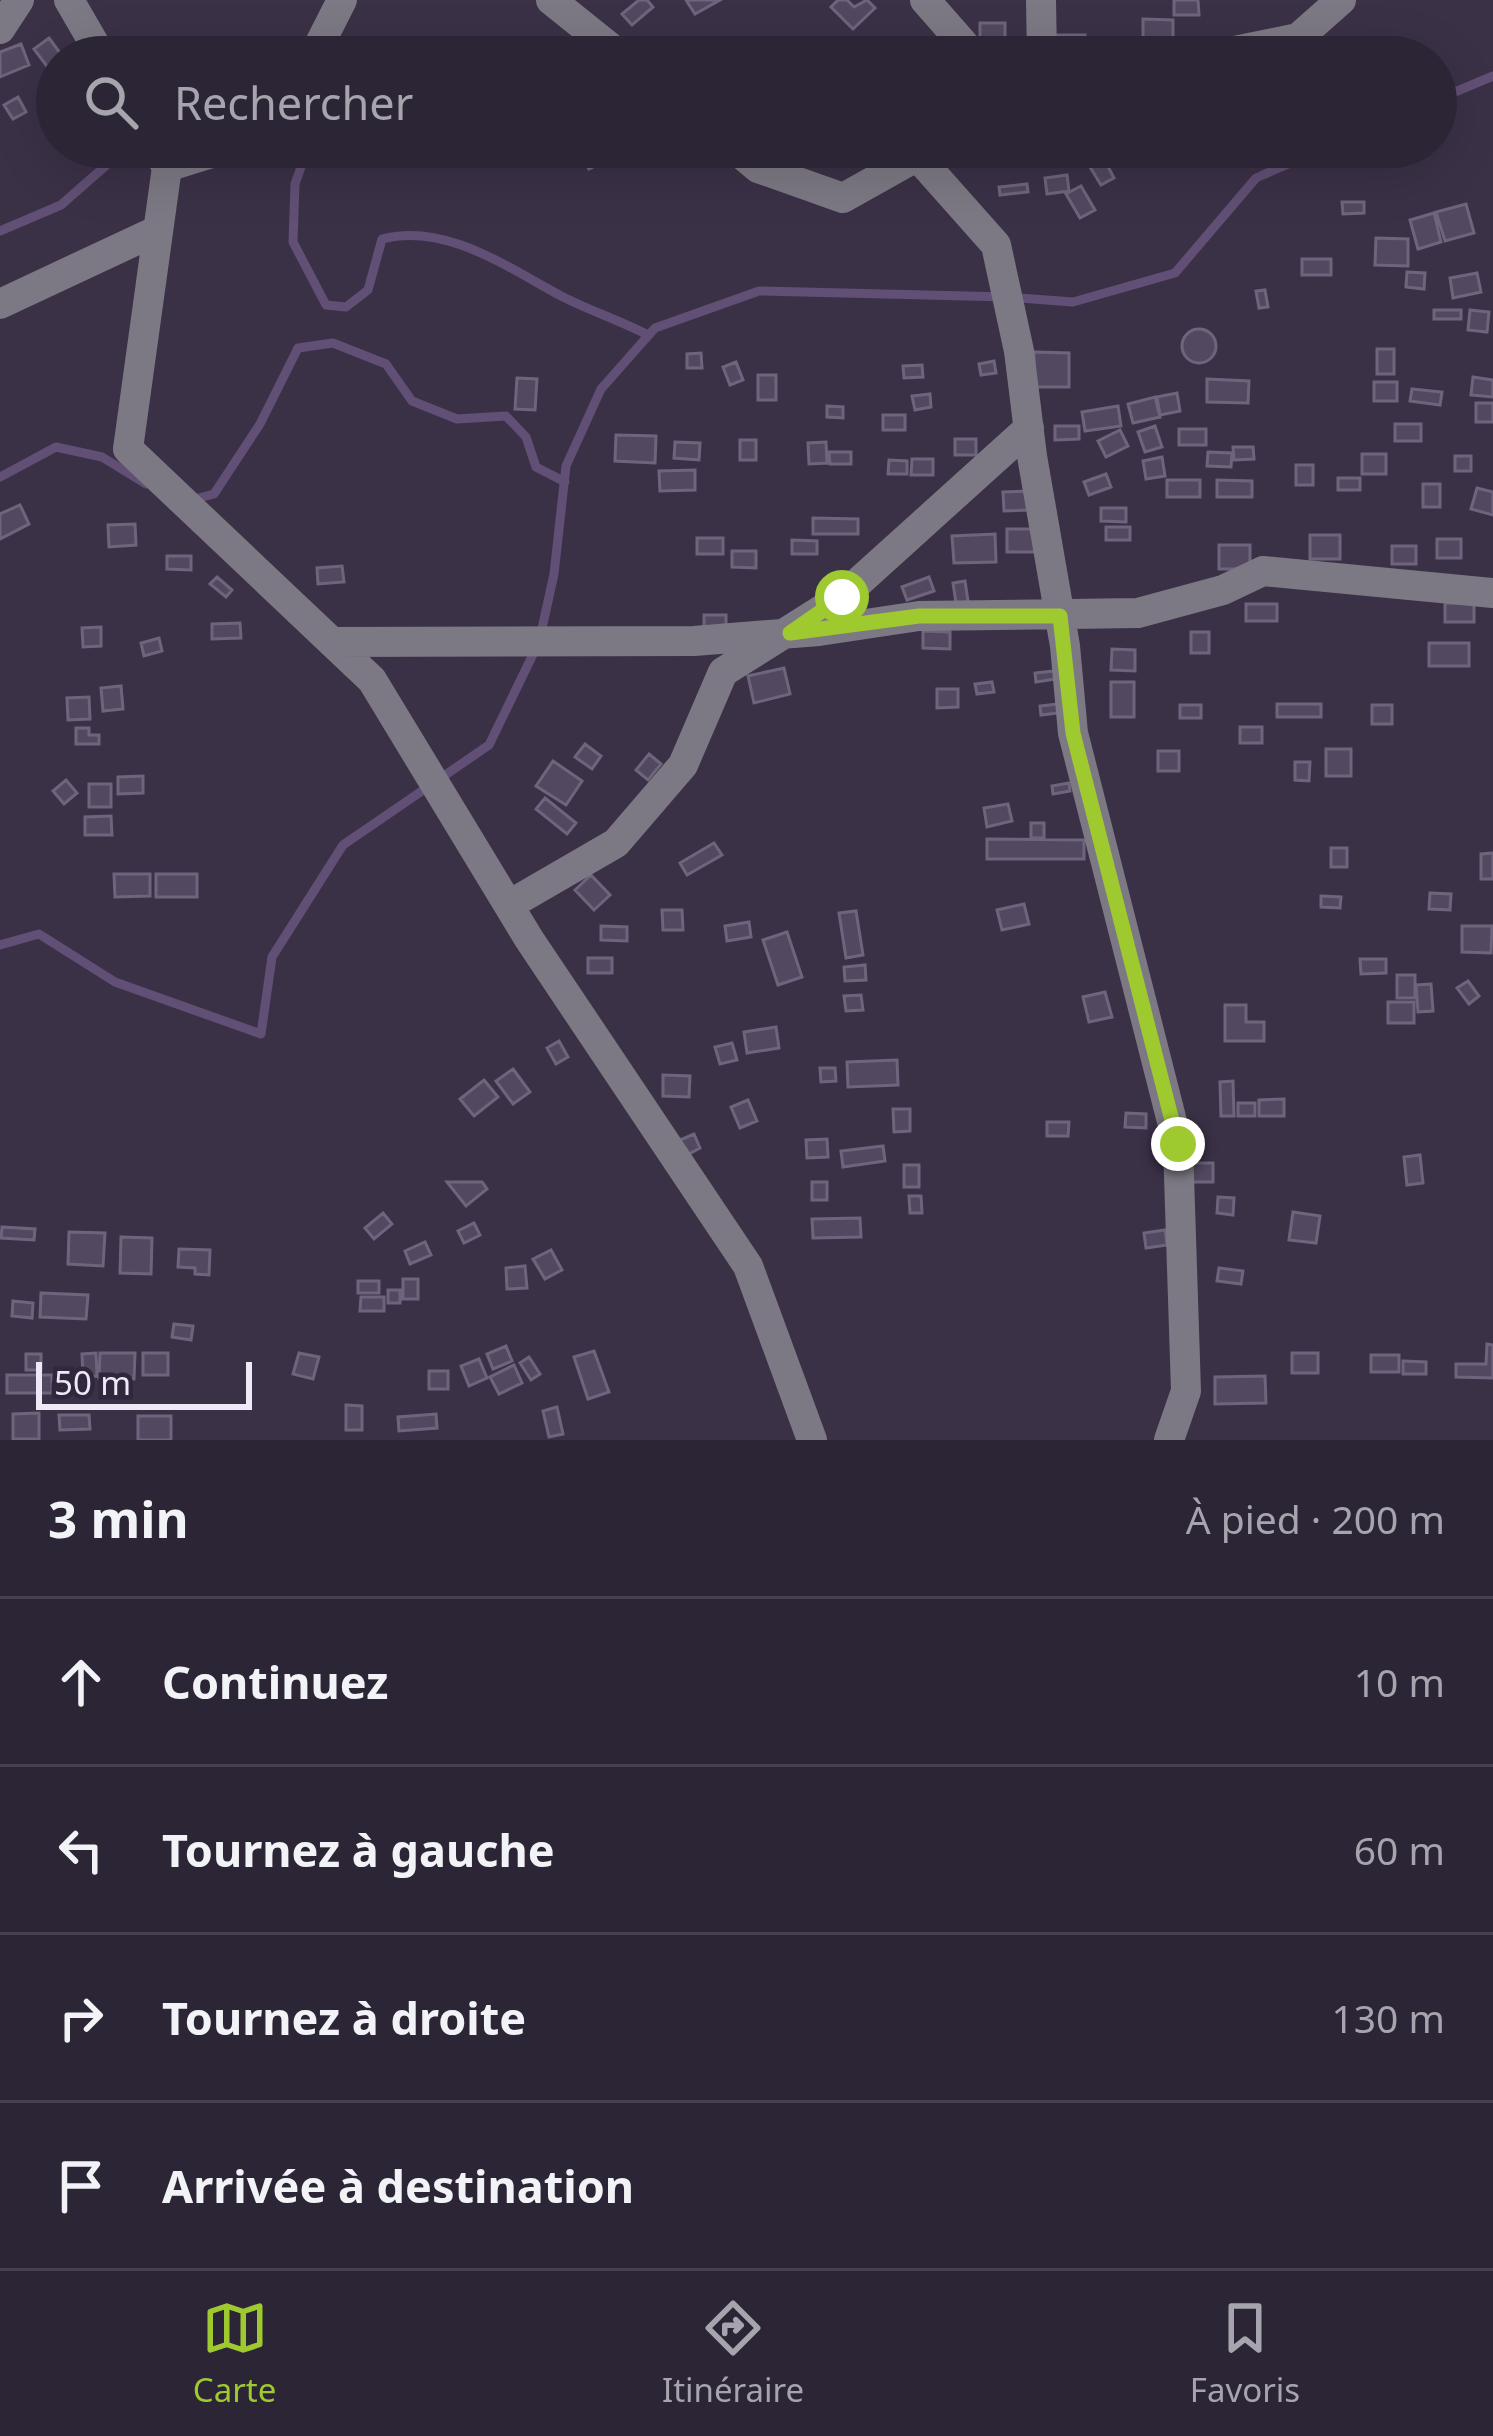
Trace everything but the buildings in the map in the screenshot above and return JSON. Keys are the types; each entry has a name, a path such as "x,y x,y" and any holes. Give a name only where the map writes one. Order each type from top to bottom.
{"street":[{"path":"0,29 19,0"},
{"path":"69,0 90,36"},
{"path":"324,36 342,0"},
{"path":"551,0 596,36"},
{"path":"925,0 957,36"},
{"path":"1041,0 1042,36"},
{"path":"1300,36 1341,0"},
{"path":"161,168 158,230 128,449 371,680 509,905 748,1266 812,1440"},
{"path":"758,168 843,198 897,168"},
{"path":"938,168 996,245 1019,351 1073,733 1178,1144 1186,1391 1169,1440"},
{"path":"0,304 158,230"},
{"path":"509,905 616,843 683,765 723,672 842,597 1029,428"},
{"path":"332,643 694,640 919,616 1138,614 1223,590 1263,571 1493,593"}],"waterway":[{"path":"1457,91 1493,76"},
{"path":"0,231 61,205 103,168"},
{"path":"301,168 295,184 293,242 326,305 346,307 368,290 382,239 430,237 476,251 648,335"},
{"path":"0,945 39,934 115,982 261,1034 272,957 343,845 489,745 539,642 554,574 566,466 601,389 655,328 759,291 1073,302 1175,273 1256,178 1279,168"},
{"path":"191,500 214,494 260,424 298,348 333,343 386,364 412,401 457,419 506,416 526,437 536,467 565,482"},
{"path":"0,477 56,447 102,457 146,484"}],"route":[{"path":"842,597 790,633 919,616 1060,616 1073,733 1178,1144"}]}
